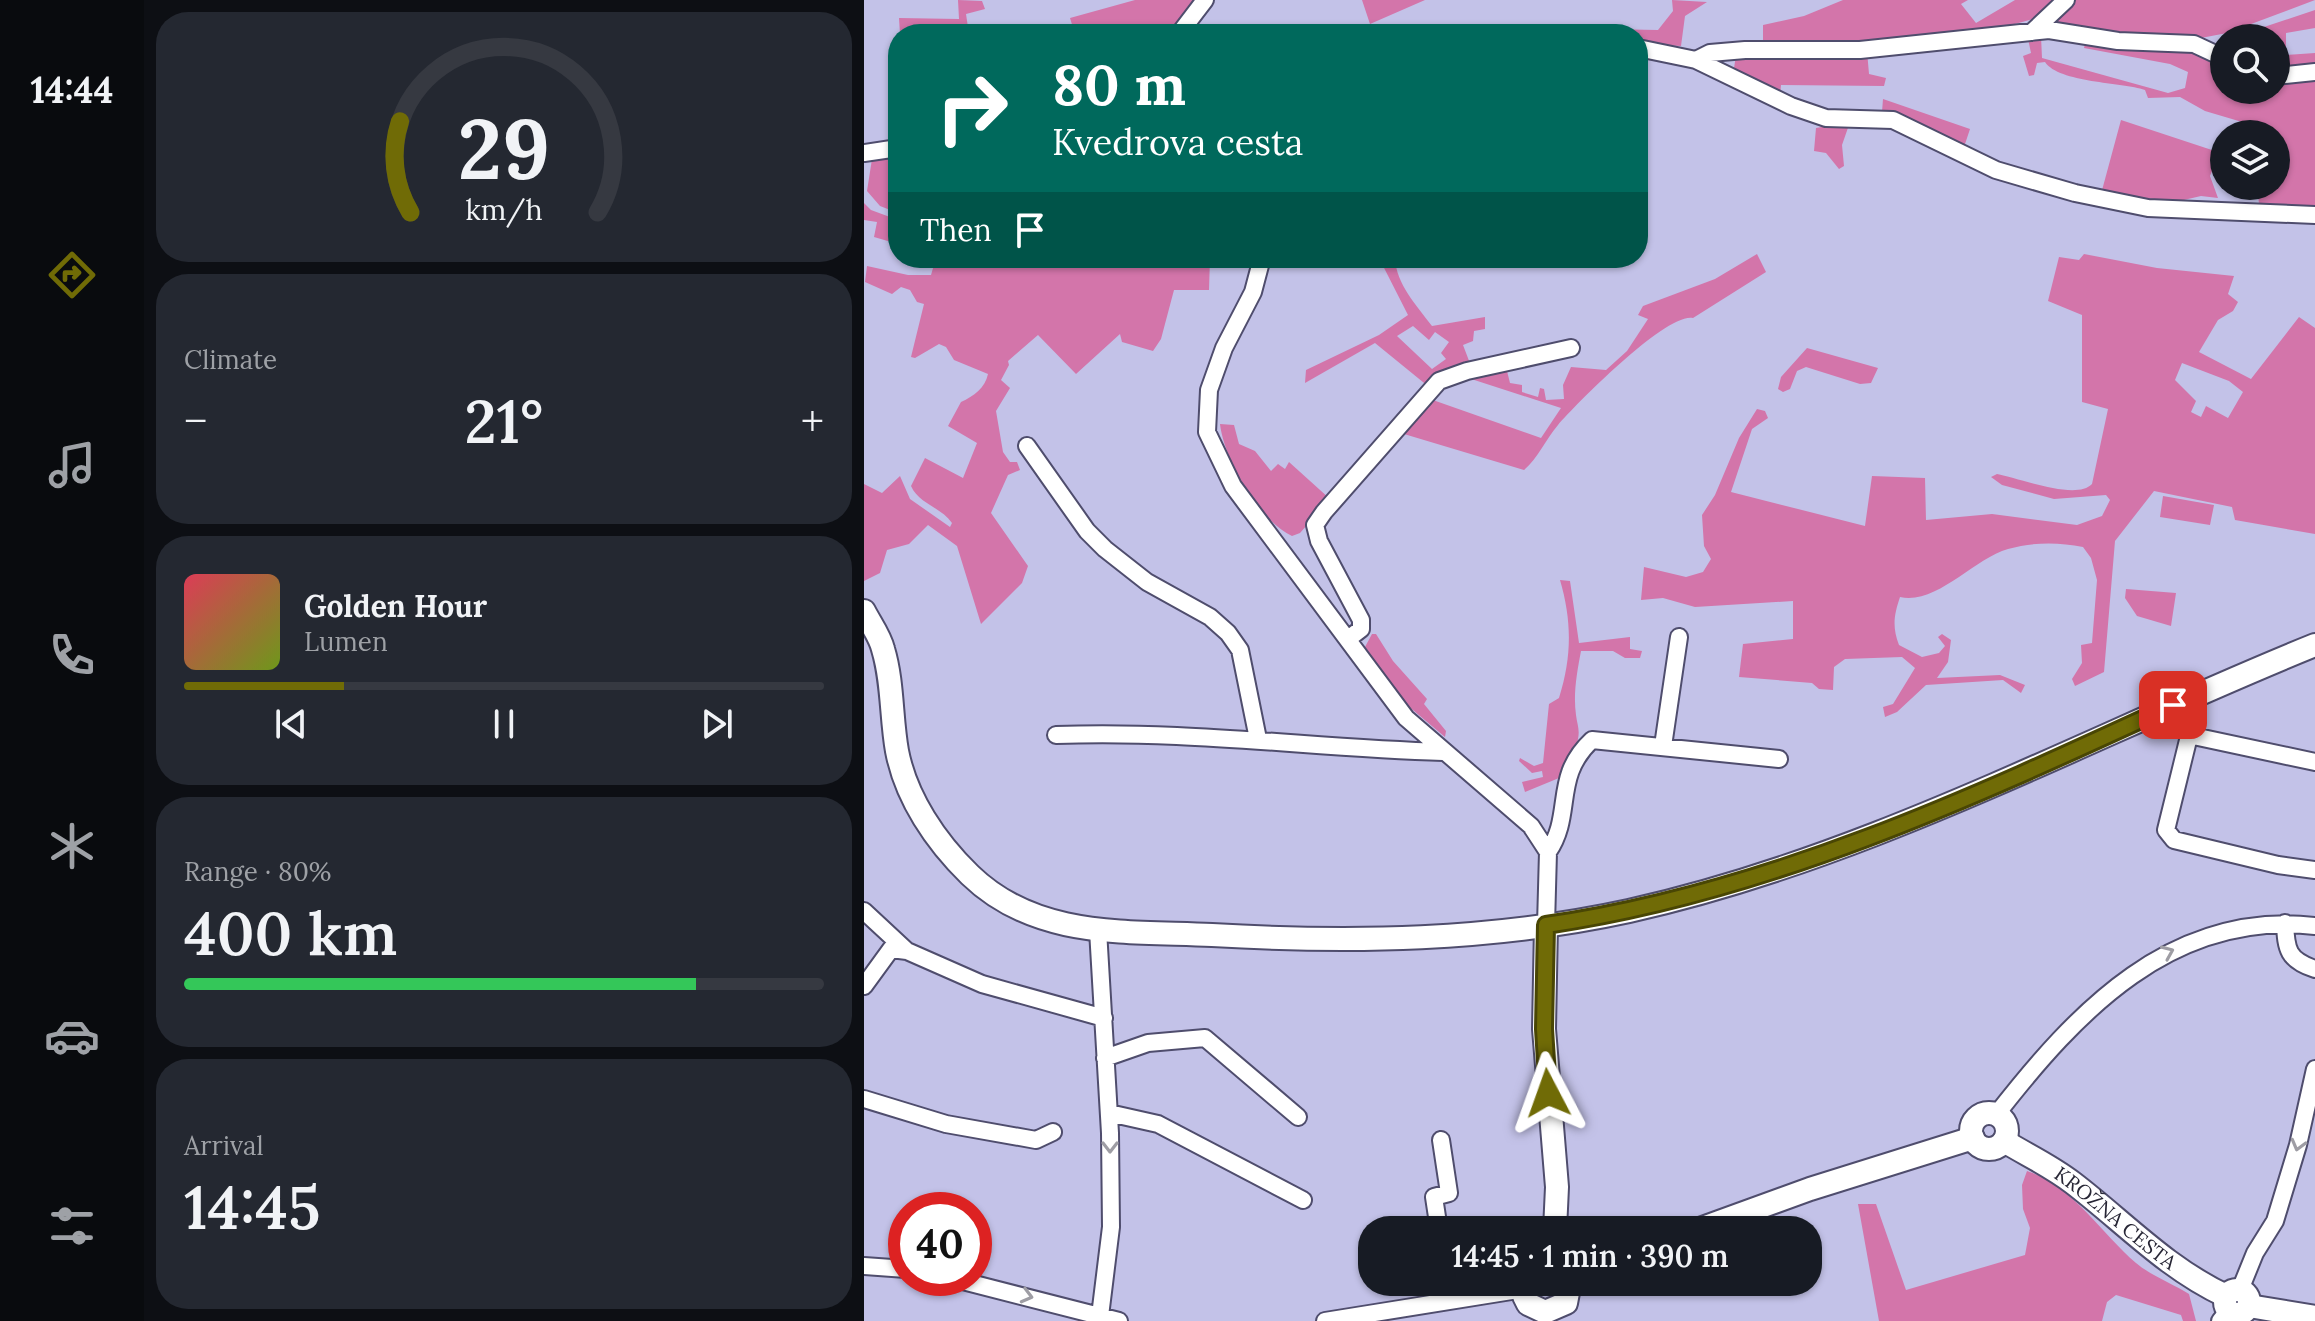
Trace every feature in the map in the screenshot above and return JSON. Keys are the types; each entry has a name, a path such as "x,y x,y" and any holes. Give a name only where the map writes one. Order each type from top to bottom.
{"street":[{"path":"1187,24 1205,0"},
{"path":"2032,32 2066,0"},
{"path":"1696,60 1710,53 1745,50 1860,50 2049,30 2144,43 2194,44 2210,51"},
{"path":"1648,50 1696,60 1826,118 1893,120 1996,170 2075,193 2148,208 2315,215"},
{"path":"2290,75 2315,72"},
{"path":"864,153 888,149"},
{"path":"1259,268 1253,292 1224,348 1209,390 1207,432 1233,486 1406,718 1531,826 1548,852 1544,1029 1557,1187 1556,1216"},
{"path":"1348,639 1361,629 1361,620 1319,541 1315,525 1324,512 1439,381 1467,371 1571,348"},
{"path":"1027,446 1087,531 1105,549 1147,582 1210,617 1228,633 1240,650 1258,739"},
{"path":"864,611 883,647 904,780 933,833 969,874 996,897 1025,914 1056,924 1098,930 1374,941 1546,925 1632,910 1718,887 1860,840 1979,794 2173,705 2315,645"},
{"path":"1663,746 1679,637"},
{"path":"2173,705 2198,737 2315,762"},
{"path":"2191,728 2166,830 2174,840 2278,865 2315,870"},
{"path":"1056,735 1138,732 1356,749 1443,752"},
{"path":"1548,852 1557,840 1568,770 1577,754 1592,740 1779,759"},
{"path":"864,911 907,951"},
{"path":"2285,923 2286,950 2293,961 2315,969"},
{"path":"2004,1141 2006,1126 1996,1115 2104,996 2154,959 2206,936 2285,923 2315,926"},
{"path":"1098,930 1109,1113 1111,1227 1100,1316"},
{"path":"864,986 891,949 907,951 982,984 1104,1018"},
{"path":"1105,1058 1148,1043 1205,1038 1298,1117"},
{"path":"2233,1305 2255,1253 2275,1221 2298,1145 2315,1069"},
{"path":"864,1099 946,1124 1036,1140 1053,1132"},
{"path":"1109,1113 1158,1124 1303,1200"},
{"name":"KROŽNA CESTA","path":"1973,1138 1975,1121 1985,1114 1996,1115"},
{"name":"KROŽNA CESTA","path":"1973,1138 1985,1148 1995,1148 2004,1141 2070,1181 2155,1254 2233,1305 2315,1317"},
{"name":"KROŽNA CESTA","path":"1738,1216 1973,1138"},
{"path":"1437,1216 1434,1197 1449,1193 1441,1140"},
{"path":"864,1266 888,1268"},
{"path":"992,1288 1119,1321"},
{"path":"1452,1296 1453,1300"},
{"path":"1325,1321 1472,1296"},
{"path":"1526,1296 1528,1304 1544,1316 1566,1303 1567,1296"}],"shaded area":[{"path":"958,0 982,1 985,9 966,14 968,24 899,24 899,18 959,19"},
{"path":"1135,0 1199,0 1182,24 1072,24 1070,18"},
{"path":"1362,0 1425,0 1370,24"},
{"path":"1672,0 1707,2 1685,16 1681,46 1648,44 1648,30 1658,30 1673,11"},
{"path":"1843,0 1968,0 1961,4 1976,23 2015,0 2060,0 2037,18 1989,31 1848,44 1763,46 1763,25 1804,16"},
{"path":"2072,0 2315,0 2251,24 2210,24 2210,36 2201,38 2145,38 2058,28 2056,17"},
{"path":"2315,10 2315,28 2290,32 2290,24 2273,24"},
{"path":"2027,34 2041,36 2042,58 2168,93 2185,88 2188,72 2170,64 2084,48 2086,40 2196,48 2210,54 2210,104 2290,104 2290,79 2315,75 2315,209 2259,204 2259,200 2290,200 2290,120 2235,120 2205,111 2180,97 2148,98 2145,90 2135,87 2063,74 2045,62 2037,63 2034,75 2029,76 2023,56 2031,53"},
{"path":"1867,51 1869,74 1886,78 1884,86 1781,85 1780,96 1733,75 1736,55"},
{"path":"2315,53 2315,68 2290,71 2290,55"},
{"path":"1883,99 1970,129 1963,150 1882,112"},
{"path":"2121,120 2210,149 2210,197 2201,196 2162,205 2101,194"},
{"path":"1850,122 1842,145 1844,166 1839,169 1826,153 1814,151 1816,128"},
{"path":"888,154 888,209 880,206 867,191 872,159"},
{"path":"864,203 871,210 888,216 888,241 874,237 877,222 864,220"},
{"path":"1757,254 1766,272 1693,318 1681,320 1644,343 1568,414 1524,470 1404,434 1430,399 1541,438 1561,408 1462,376 1507,371 1510,383 1522,385 1522,392 1538,397 1540,388 1544,389 1546,400 1564,399 1563,385 1571,367 1606,370 1627,351 1648,319 1638,315 1643,306 1715,279"},
{"path":"2084,254 2157,268 2234,276 2228,294 2238,302 2233,311 2218,320 2199,352 2251,379 2299,317 2315,328 2315,534 2235,520 2232,507 2154,491 2115,541 2104,672 2075,686 2072,679 2082,663 2081,645 2092,643 2097,580 2091,558 2083,547 2055,544 2027,545 1995,554 1928,594 1914,598 1900,597 1895,615 1895,632 1899,645 1922,657 1939,653 1945,646 1938,637 1942,634 1951,640 1948,662 1937,678 2000,675 2025,685 2021,693 2003,680 1926,685 1897,712 1885,717 1883,707 1893,704 1915,668 1902,657 1845,659 1834,667 1833,690 1819,689 1812,683 1739,677 1743,644 1793,639 1793,601 1695,607 1663,598 1641,600 1644,567 1686,577 1703,572 1711,559 1704,546 1702,515 1715,495 1739,438 1757,409 1765,411 1768,418 1752,429 1731,492 1865,526 1872,476 1925,478 1926,520 1992,514 2077,525 2102,516 2110,500 2106,495 2054,499 2002,485 1991,477 1997,474 2047,487 2074,490 2092,484 2108,409 2082,402 2082,315 2048,301 2059,257 2079,260","holes":["2182,363 2229,381 2243,392 2228,418 2206,406 2201,417 2191,412 2196,401 2175,380"]},
{"path":"867,266 908,275 931,275 933,268 1210,268 1209,290 1174,290 1161,339 1153,351 1122,342 1120,334 1076,374 1038,335 1008,361 1001,380 1010,388 996,411 1003,452 1010,462 1017,462 1020,470 1008,475 991,513 1028,566 1022,583 981,624 957,546 928,525 909,544 887,550 880,573 864,581 864,484 882,493 900,476 910,499 950,527 952,523 919,497 911,486 925,458 963,478 977,443 948,426 961,402 978,391 988,374 954,360 946,347 939,344 915,358 911,357 924,304 917,302 910,290 901,287 892,294 865,282"},
{"path":"1384,268 1396,268 1403,286 1432,326 1485,317 1485,329 1474,331 1473,341 1463,345 1471,366 1429,387 1375,343 1305,383 1306,370 1379,335 1408,315","holes":["1413,326 1429,340 1435,332 1449,342 1441,353 1446,359 1432,369 1397,336"]},
{"path":"1807,348 1878,368 1871,383 1860,384 1806,367 1797,371 1790,389 1783,392 1778,389 1781,377"},
{"path":"1220,424 1234,425 1239,444 1255,451 1271,471 1278,464 1285,469 1289,462 1330,499 1300,533 1292,536 1280,528 1256,503 1228,454"},
{"path":"2163,496 2214,505 2210,525 2160,517"},
{"path":"1560,580 1570,581 1579,643 1630,637 1630,649 1642,651 1640,658 1625,658 1613,651 1581,651 1575,691 1579,732 1575,749 1559,778 1525,792 1522,782 1543,777 1542,771 1532,773 1519,761 1520,758 1534,766 1543,763 1549,704 1559,698 1566,668 1567,610"},
{"path":"2126,589 2176,593 2171,626 2137,616 2125,598"},
{"path":"1372,634 1376,634 1393,661 1427,699 1424,704 1446,731 1445,737 1401,700 1365,647"},
{"path":"2027,1171 2072,1198 2142,1267 2189,1294 2196,1321 2183,1321 2181,1315 2116,1295 2107,1302 2102,1321 1879,1321 1858,1204 1876,1204 1906,1290 2025,1255 2030,1228 2023,1209 2022,1185"}],"route":[{"path":"1548,1093 1544,1029 1546,925 1632,910 1718,887 1899,826 1979,794 2173,705"}]}
